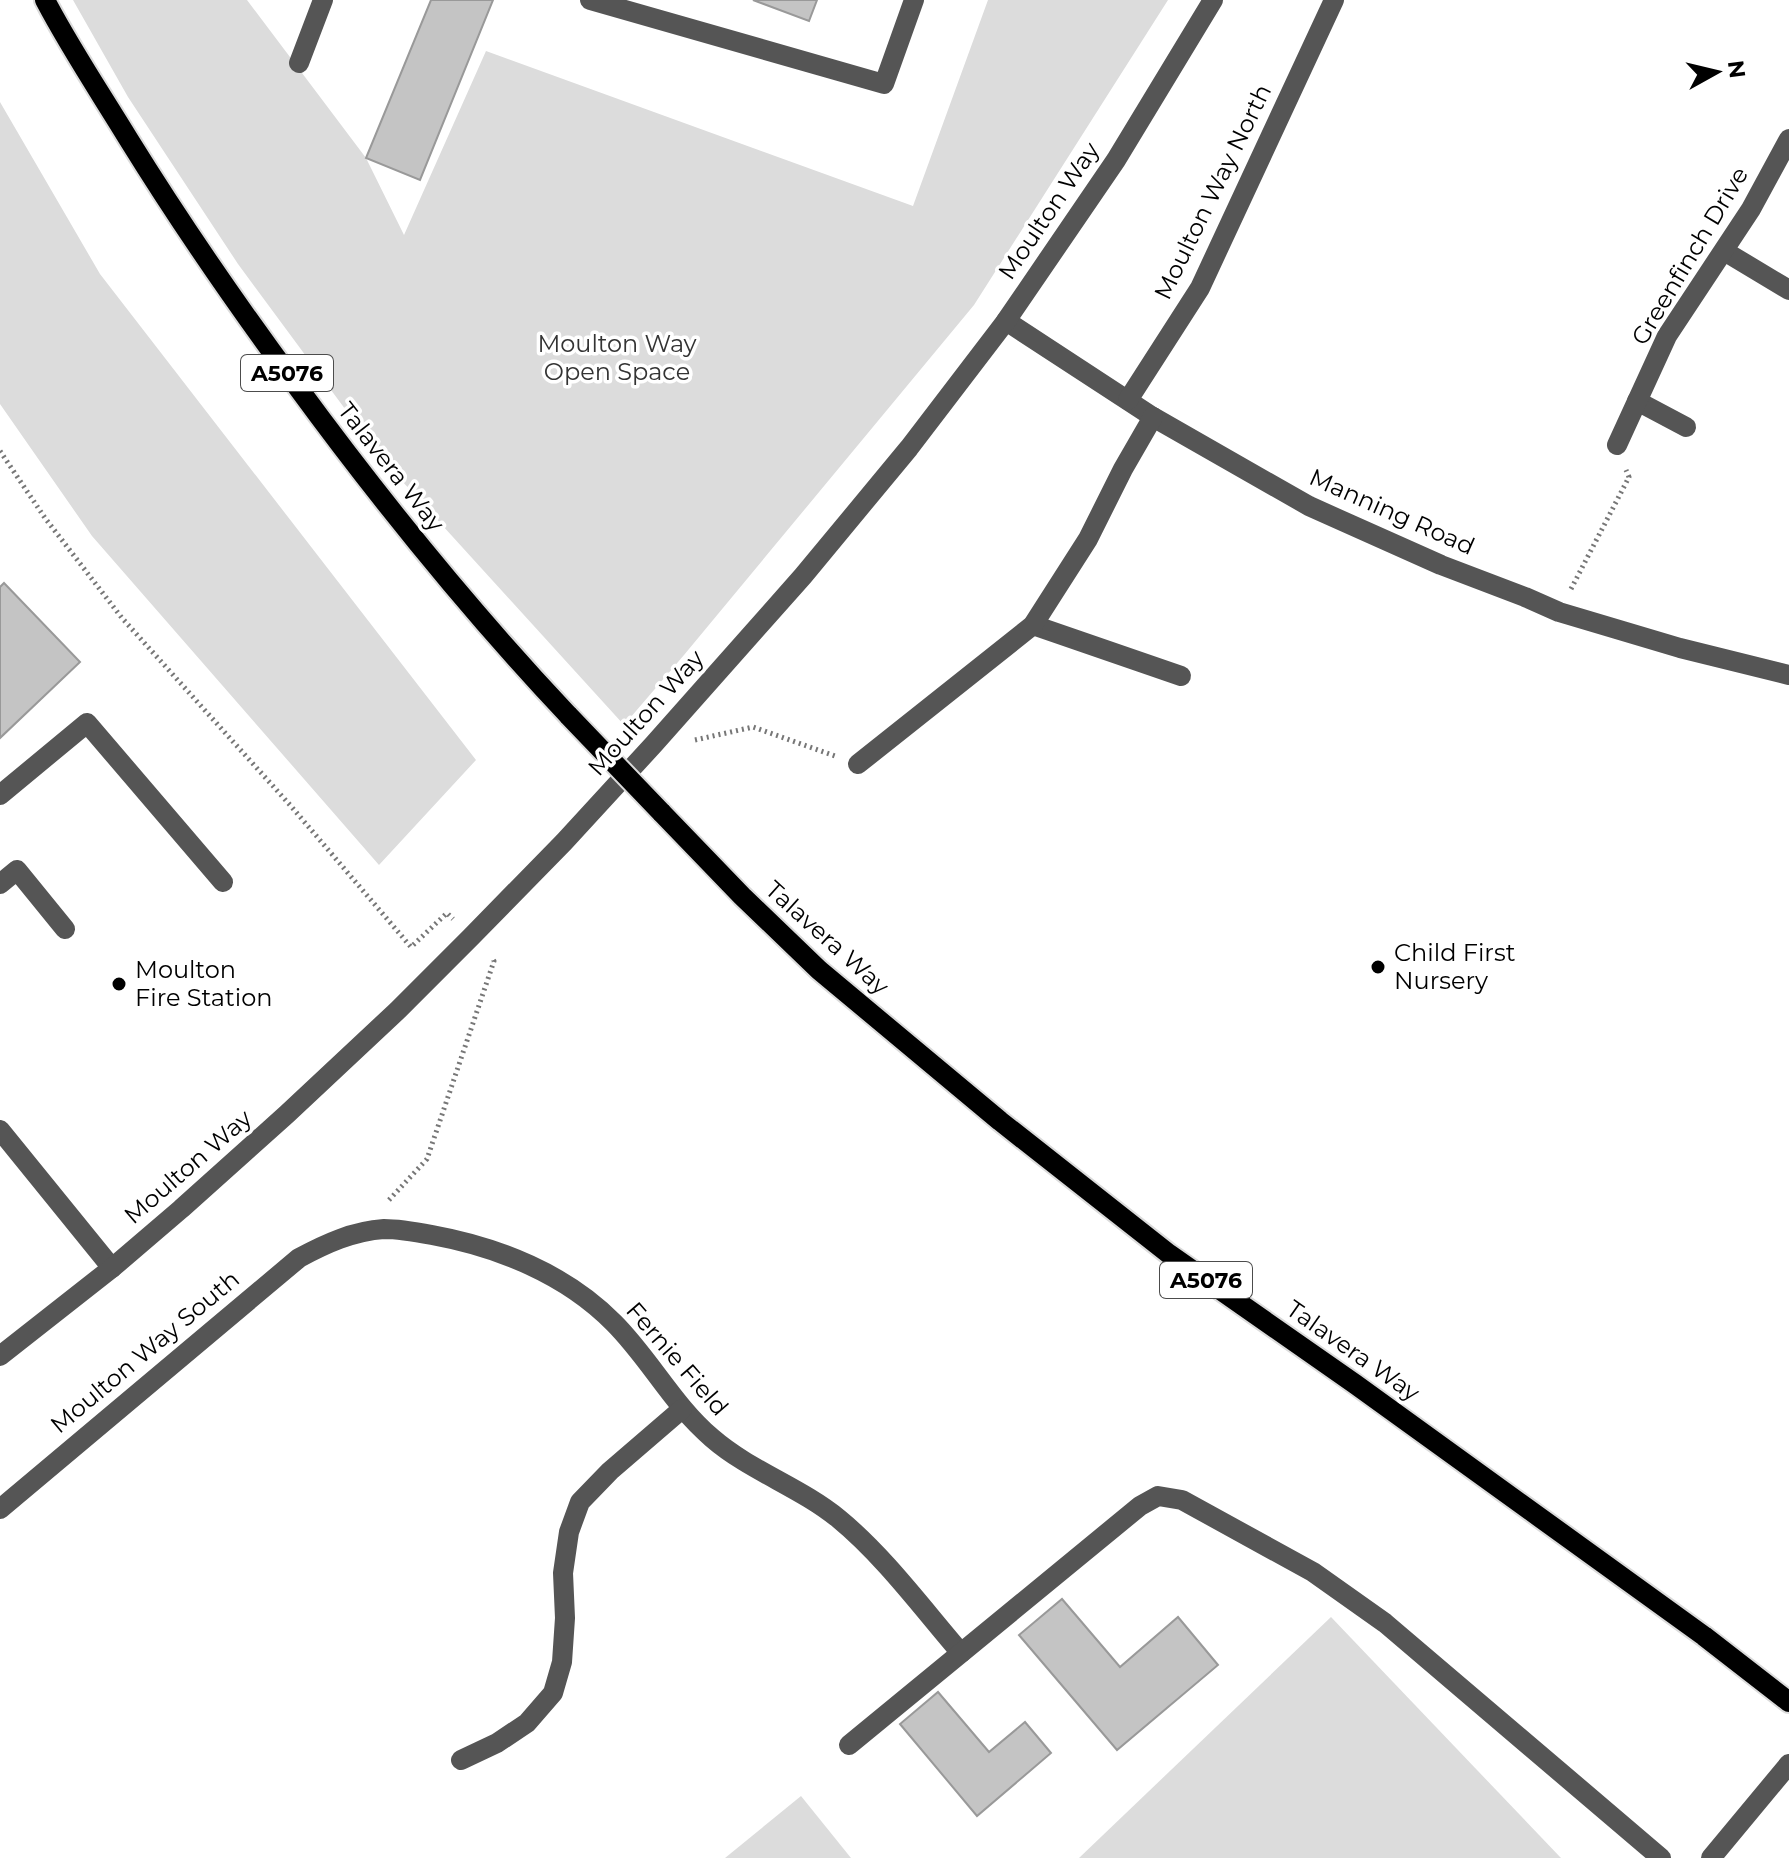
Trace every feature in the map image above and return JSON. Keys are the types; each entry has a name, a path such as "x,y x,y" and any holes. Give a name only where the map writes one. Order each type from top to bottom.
{"main road":[{"name":"Talavera Way","path":"45,0 166,199 246,317 361,473 503,646 742,896 819,970 1012,1131 1169,1254 1679,1617 1789,1702"}],"street":[{"path":"299,63 323,0"},
{"path":"590,0 884,84 914,0"},
{"name":"Moulton Way","path":"0,1356 112,1268 287,1114 471,937 654,744 803,576 900,460 1006,321 1116,160 1213,0"},
{"name":"Moulton Way North","path":"1128,400 1200,288 1334,0"},
{"name":"Greenfinch Drive","path":"1617,445 1667,336 1751,209 1789,139"},
{"path":"1724,251 1789,290"},
{"name":"Manning Road","path":"1006,321 1153,417 1309,506 1441,565 1559,612 1680,648 1789,675"},
{"path":"1637,401 1686,427"},
{"path":"858,764 1033,625 1088,539 1153,417"},
{"path":"1033,625 1181,676"},
{"path":"0,795 87,723 223,882"},
{"path":"0,884 17,870 65,929"},
{"path":"0,1130 112,1268"},
{"name":"Fernie Field","path":"328,1242 383,1229 451,1238 507,1255 549,1275 584,1297 636,1346 682,1409 711,1438 742,1461 811,1499 838,1518 867,1545 961,1653"},
{"name":"Moulton Way South","path":"2,1502 261,1288 299,1258 328,1242"},
{"path":"461,1760 497,1743 527,1723 553,1693 562,1662 565,1618 563,1573 569,1532 580,1502 610,1471 682,1409"},
{"path":"849,1745 1140,1506 1158,1496 1182,1500 1313,1572 1385,1623 1661,1858"},
{"path":"1711,1858 1789,1764"}],"path":[{"path":"1559,612 1629,477 1617,445"},
{"path":"0,451 45,518 122,618 290,805 411,947 447,913 494,961 427,1159 357,1234"},
{"path":"654,744 700,740 753,727 858,764"}],"green space":[{"name":"Moulton Way Open Space","path":"73,0 247,0 366,158 404,235 486,51 913,206 988,0 1168,0 974,305 624,725 382,459 238,264 128,97"},
{"path":"0,102 100,274 476,760 379,865 92,536 0,404"},
{"path":"1331,1617 1561,1858 1079,1858"},
{"path":"801,1796 851,1858 725,1858"}],"building":[{"path":"431,0 493,0 420,180 366,158"},
{"path":"753,0 817,0 809,21"},
{"path":"4,583 80,662 0,738 0,587"},
{"path":"1062,1599 1120,1667 1178,1617 1218,1665 1117,1750 1019,1635"},
{"path":"938,1692 989,1752 1025,1722 1051,1753 977,1816 900,1724"}],"place":[{"name":"Child First Nursery","path":"1378,967"},
{"name":"Moulton Fire Station","path":"119,984"}]}
